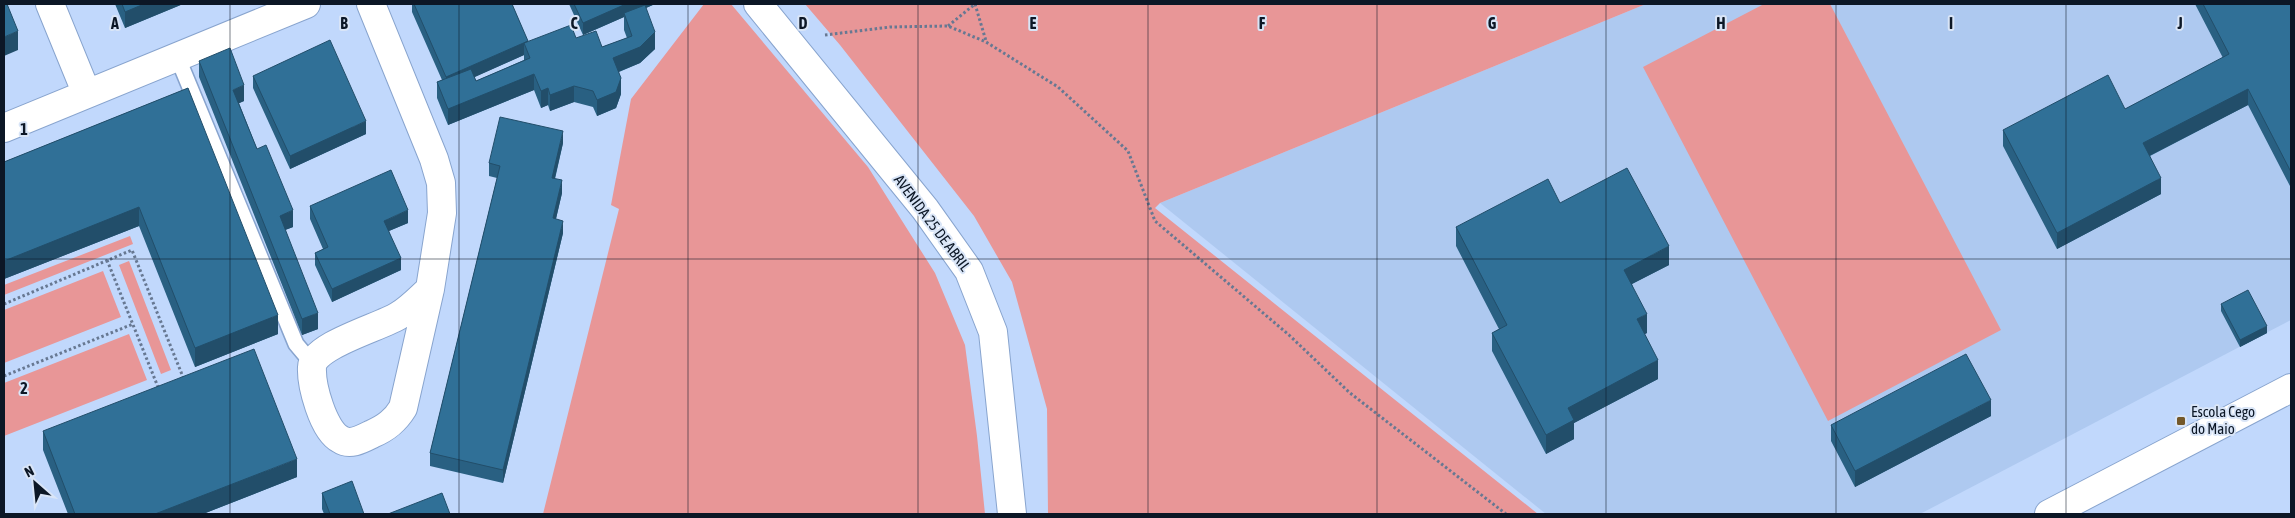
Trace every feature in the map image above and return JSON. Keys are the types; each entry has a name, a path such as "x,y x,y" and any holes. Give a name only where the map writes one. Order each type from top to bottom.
{"street":[{"path":"50,4 86,92"},
{"path":"4,128 86,92 306,4"},
{"path":"371,4 441,183 442,213 430,289 403,408 396,419 384,429 355,442 340,440 331,431 318,403 312,381 312,363 321,352 398,316 412,307 430,289"},
{"name":"AVENIDA 25 DE ABRIL","path":"758,4 925,209 969,271 993,332 1012,514"},
{"path":"2049,514 2291,388"}],"lane":[{"path":"177,56 296,344 312,363"}],"path":[{"path":"948,26 975,4 986,42"},
{"path":"823,35 890,27 948,26 986,42 1058,87 1128,151 1155,221 1289,335 1350,394 1506,514"},
{"path":"4,304 132,250 183,377"},
{"path":"107,260 158,388"},
{"path":"4,376 133,324"}],"shaded area":[{"path":"704,4 731,4 868,167 935,273 965,345 985,514 543,514 619,209 611,205 631,99"},
{"path":"805,4 1646,4 1160,203 1155,208 1538,514 1048,514 1047,409 1012,282 974,216 840,45"},
{"path":"1646,4 2291,4 2291,320 1920,514 1546,514 1160,203"},
{"path":"1764,4 1830,4 2001,330 1828,421 1643,67"},
{"path":"130,236 133,244 4,295 4,285"},
{"path":"129,261 171,370 161,374 119,265"},
{"path":"103,271 121,317 4,363 4,310"},
{"path":"129,334 147,380 4,436 4,383"}],"building":[{"path":"4,4 7,4 18,31 4,37"},
{"path":"122,4 144,4 125,12"},
{"path":"414,4 512,4 528,41 446,77"},
{"path":"574,4 626,4 583,23"},
{"path":"2203,4 2291,4 2291,172 2248,89 2143,143 2161,178 2057,233 2003,130 2108,75 2125,109 2229,54"},
{"path":"645,5 655,32 640,47 613,58 621,78 616,92 597,100 593,91 574,86 550,95 548,88 541,91 534,74 448,109 437,82 471,69 476,81 530,58 524,43 571,25 576,38 596,31 602,47 632,36 624,13"},
{"path":"330,40 366,121 290,156 253,76"},
{"path":"230,48 244,85 233,90 257,149 266,145 293,210 280,216 318,313 302,319 199,61"},
{"path":"188,88 278,315 195,348 139,207 4,261 4,162"},
{"path":"500,117 563,131 552,178 562,180 553,218 563,221 503,470 430,453 500,166 489,163"},
{"path":"1627,168 1669,246 1624,270 1647,314 1637,319 1658,360 1568,408 1574,420 1546,435 1492,333 1507,325 1456,227 1548,179 1560,203"},
{"path":"391,170 408,210 384,221 401,258 332,289 315,253 328,247 310,206"},
{"path":"2248,290 2267,326 2240,340 2221,304"},
{"path":"254,349 297,459 155,514 75,514 43,431"},
{"path":"1966,354 1991,400 1855,471 1831,425"},
{"path":"352,481 364,514 330,514 322,493"},
{"path":"442,493 450,514 388,514"}],"place":[{"name":"Escola Cego do Maio","path":"2181,421"}]}
